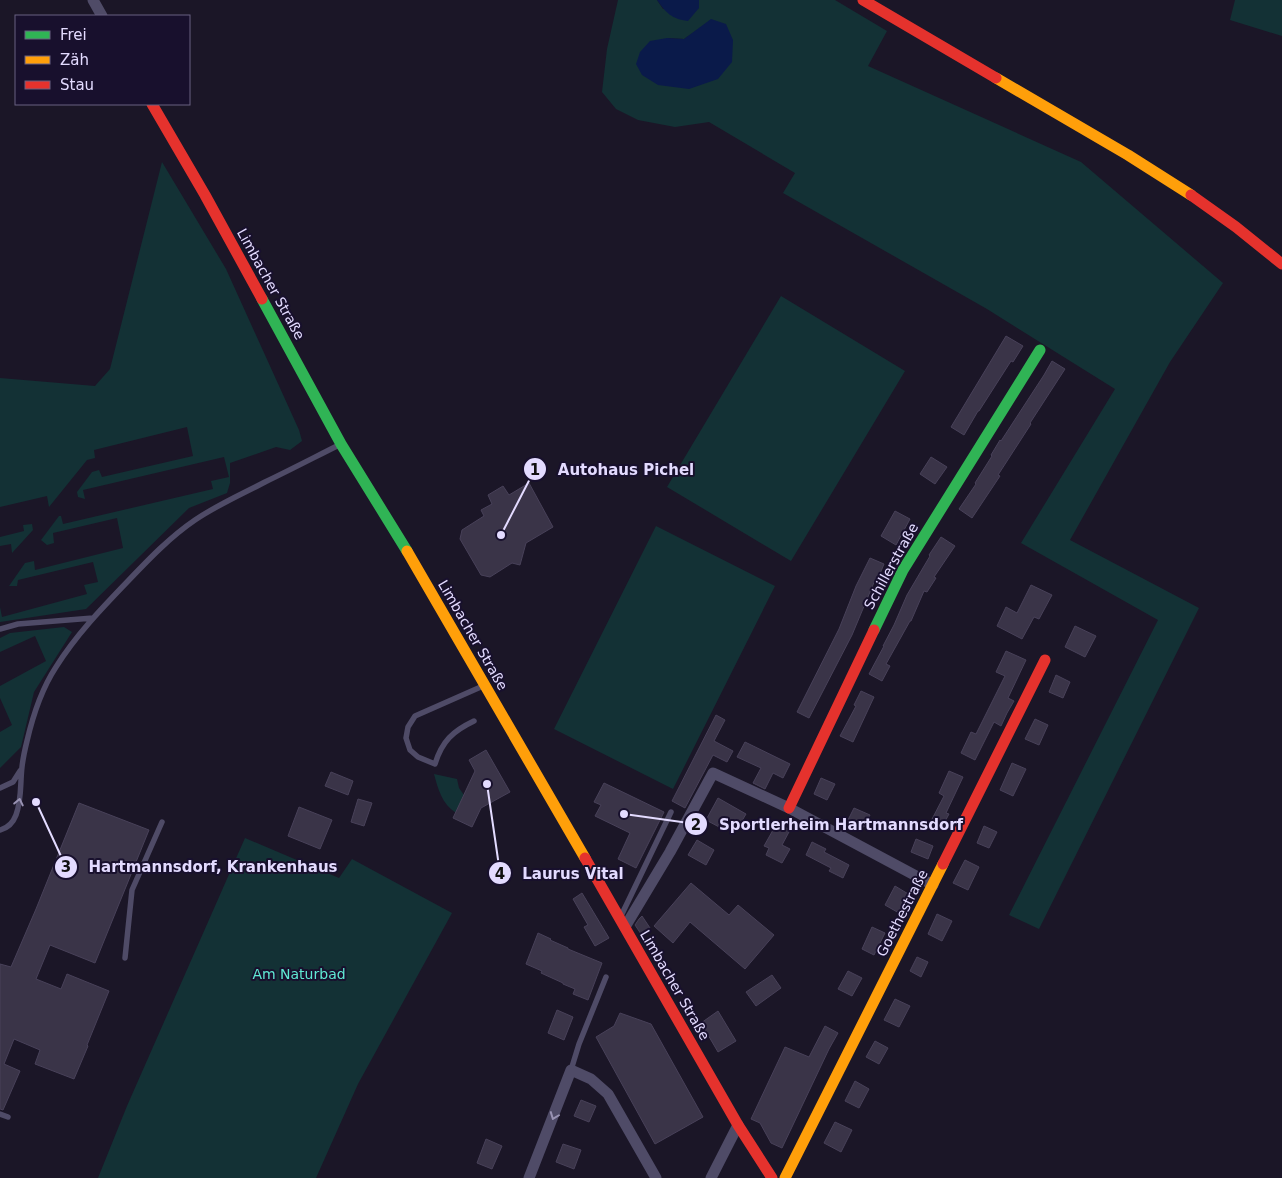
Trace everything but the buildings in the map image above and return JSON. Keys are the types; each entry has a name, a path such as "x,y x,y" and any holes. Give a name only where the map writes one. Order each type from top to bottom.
{"street":[{"path":"92,0 101,15"},
{"path":"863,0 1100,137 1188,193 1236,227 1282,264"},
{"name":"Limbacher Straße","path":"153,105 210,204 341,444 417,567 738,1125 772,1178"},
{"name":"Schillerstraße","path":"789,808 903,570 1040,350"},
{"name":"Goethestraße","path":"784,1178 1045,660"},
{"path":"623,923 670,852 713,773 789,808 933,885"},
{"path":"529,1178 572,1070 591,1079 608,1094 656,1178"},
{"path":"711,1178 738,1125"}],"lane":[{"path":"0,830 10,825 17,812 21,796 22,767 36,708 44,689 56,667 93,618 153,555 171,538 195,520 229,500 341,444"},
{"path":"0,630 18,624 93,618"},
{"path":"474,720 447,738 438,752 435,764 418,757 410,750 406,738 408,727 415,716 485,685"},
{"path":"0,788 13,782 22,767"},
{"path":"623,923 671,812"},
{"path":"125,958 132,890 162,822"},
{"path":"572,1070 579,1044 606,977"},
{"path":"0,1114 8,1117"}],"green space":[{"path":"618,0 657,0 663,9 699,8 699,0 835,0 887,31 868,66 1081,162 1223,283 1170,362 1070,540 1199,608 1039,929 1009,915 1158,620 1021,543 1115,389 987,309 783,193 795,173 709,122 675,127 638,120 616,109 602,92 607,49","holes":["711,20 689,89 667,38 684,39"]},
{"path":"1235,0 1282,0 1282,36 1230,20"},
{"path":"162,162 226,269 299,430 302,441 290,450 276,447 230,463 230,483 227,493 189,508 86,609 0,622 0,607 2,617 87,594 84,585 98,582 93,562 18,580 17,586 9,586 25,563 34,561 35,570 123,548 117,518 53,533 54,543 47,545 41,540 59,516 61,516 63,524 213,489 211,481 229,477 224,457 83,490 85,499 78,497 77,492 92,472 99,470 102,477 193,456 187,427 94,450 95,458 87,460 49,507 47,496 0,507 0,378 95,386 110,369"},
{"path":"781,296 905,371 791,561 667,487"},
{"path":"32,524 33,530 12,553 11,544 0,546 0,537 24,531 23,525"},
{"path":"656,526 775,586 673,789 554,729"},
{"path":"64,627 72,632 34,692 21,747 0,768 0,732 12,725 0,698 0,686 46,661 35,636 0,652 0,638 10,633"},
{"path":"434,774 457,779 459,788 464,795 456,813 444,801"},
{"name":"Am Naturbad","path":"245,838 339,878 352,859 452,913 358,1084 316,1178 98,1178 127,1106"}],"water":[{"path":"657,0 699,0 699,8 688,21 682,20 670,15"},
{"path":"711,19 726,24 733,40 732,62 718,79 689,89 658,85 642,75 636,64 640,52 650,41 667,38 684,39"}],"traffic: fast":[{"path":"262,299 341,444 407,551"},
{"path":"874,630 903,570 1040,350"}],"traffic: slow":[{"path":"996,78 1128,155 1191,195"},
{"path":"407,551 585,858"},
{"path":"785,1178 943,864"}],"traffic: jam":[{"path":"863,0 996,78"},
{"path":"153,105 262,299"},
{"path":"1191,195 1236,227 1282,264"},
{"path":"789,808 874,630"},
{"path":"943,864 1045,660"},
{"path":"585,858 738,1125 772,1178"}],"place":[{"name":"Autohaus Pichel","path":"501,535"},
{"name":"Laurus Vital","path":"487,784"},
{"name":"Hartmannsdorf, Krankenhaus","path":"36,802"},
{"name":"Sportlerheim Hartmannsdorf","path":"624,814"}]}
